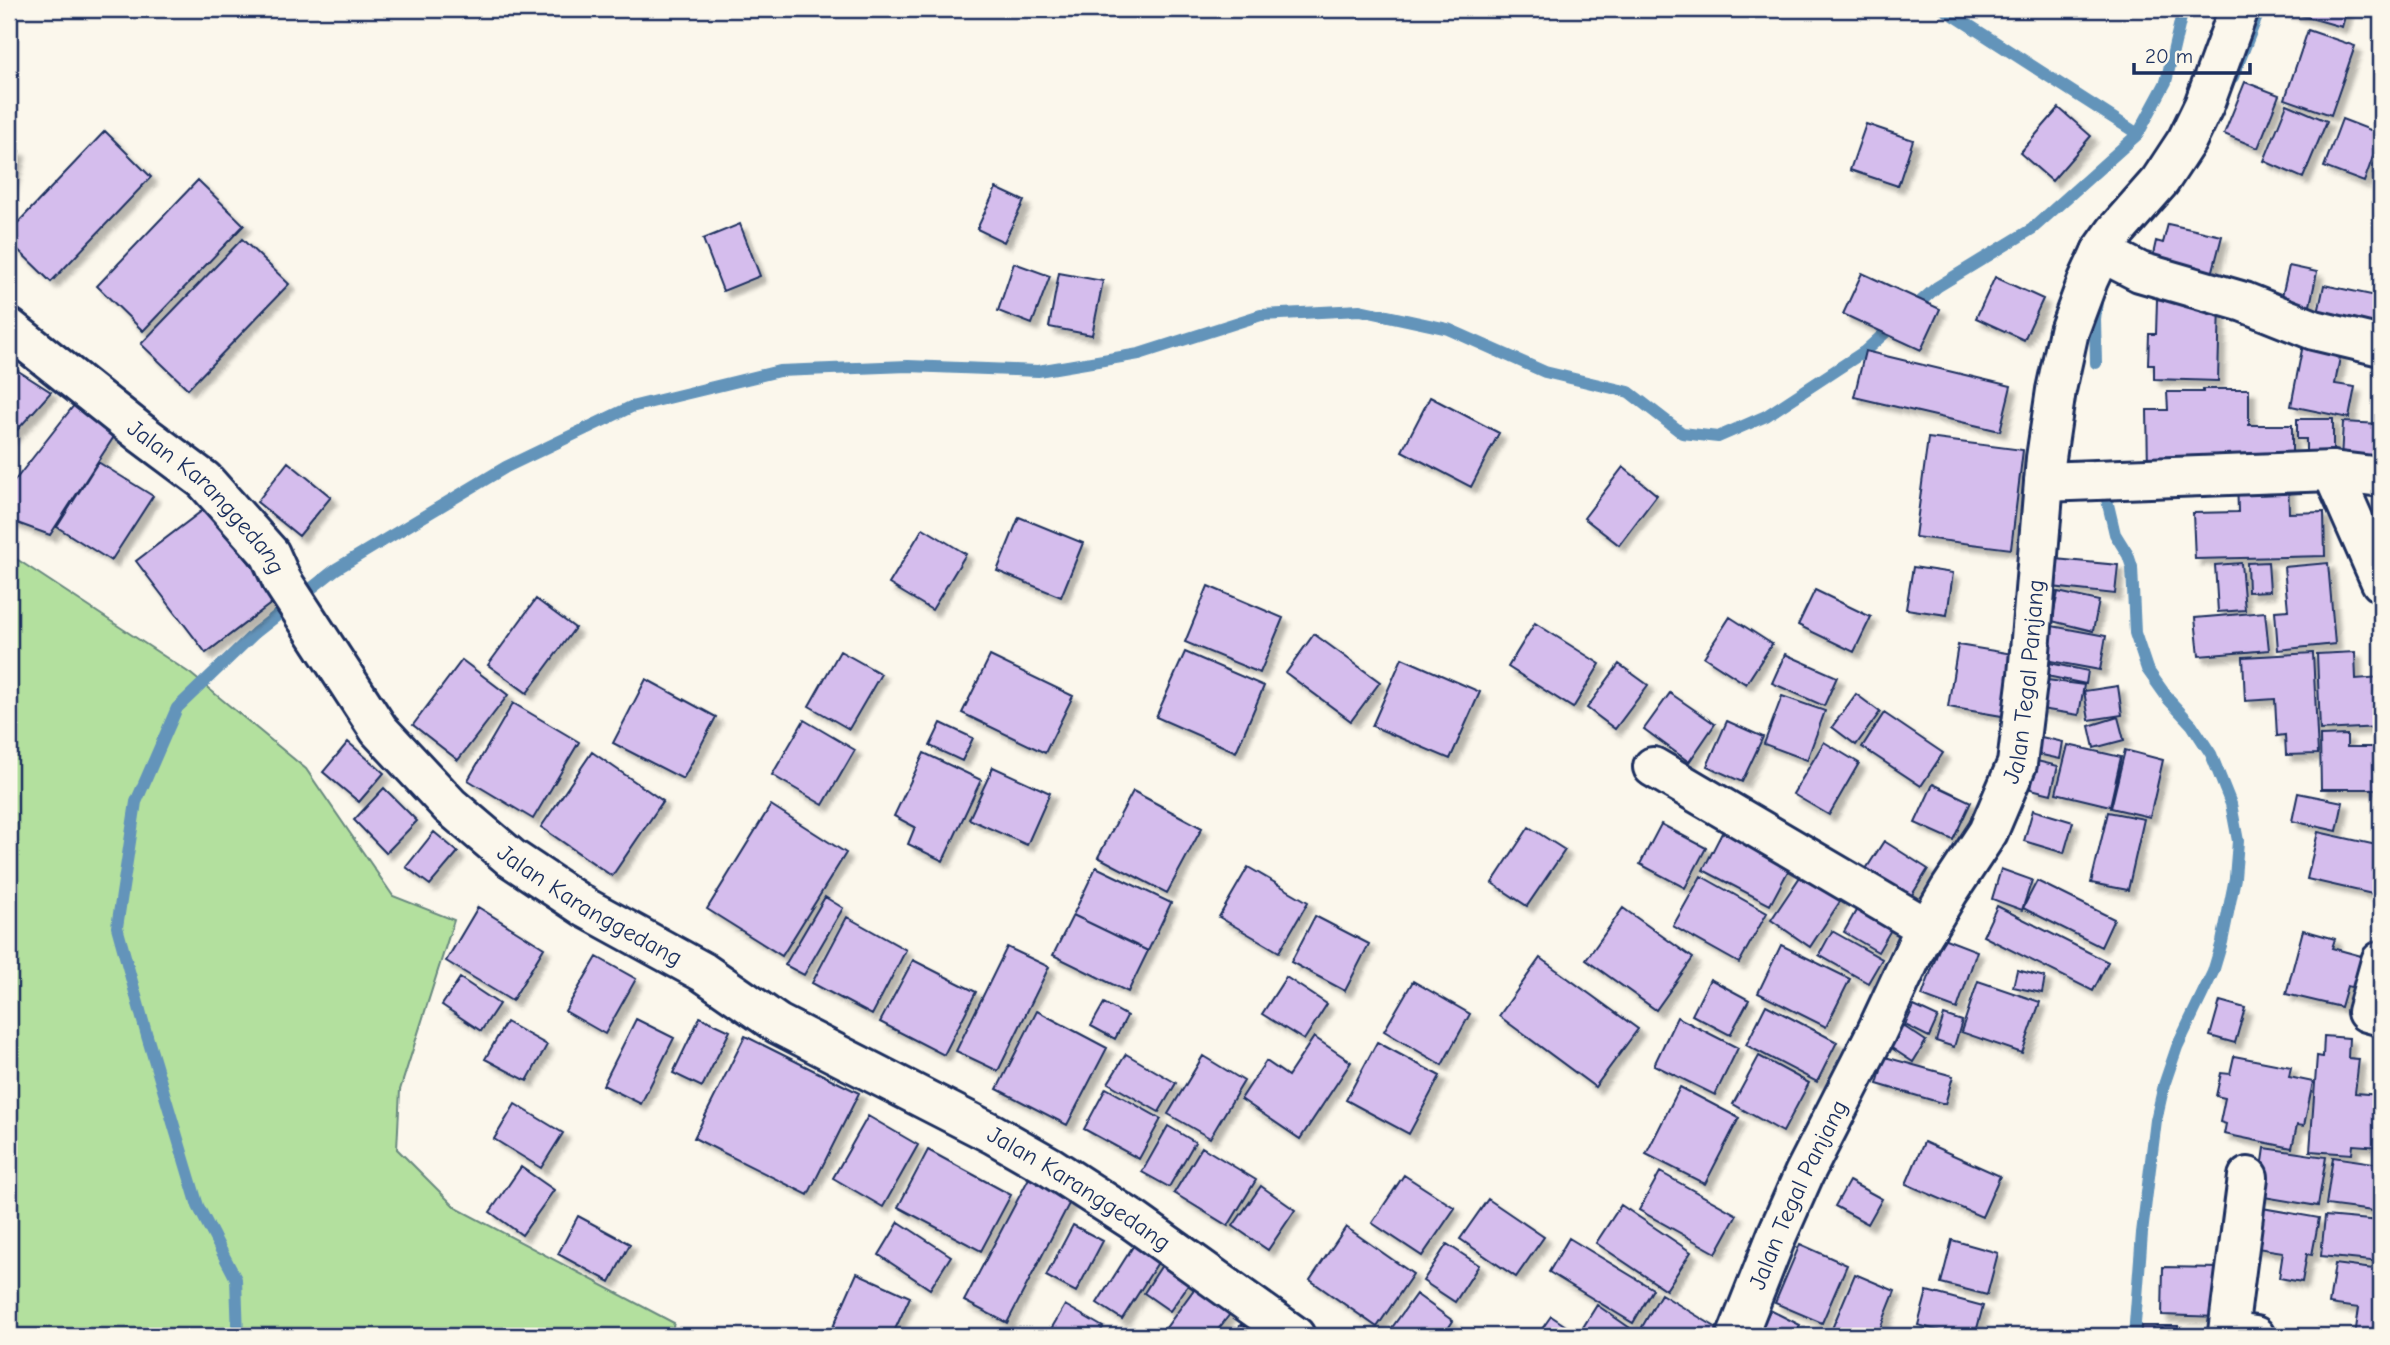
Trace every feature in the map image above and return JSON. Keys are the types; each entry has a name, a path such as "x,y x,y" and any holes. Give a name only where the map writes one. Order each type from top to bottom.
{"street":[{"name":"Jalan Tegal Panjang","path":"1737,1336 1804,1174 1877,1031 1918,943 1948,891 1988,832 2017,764 2028,675 2044,482 2056,390 2069,331 2101,252 2160,181 2187,140 2204,105 2239,9"},
{"path":"2101,252 2140,272 2244,302 2314,330 2381,346"},
{"name":"Jalan Karanggedang","path":"9,328 204,480 270,554 282,582 379,730 450,806 511,858 586,908 703,971 778,1024 993,1134 1049,1166 1134,1221 1295,1336"},
{"path":"2332,471 2381,582"},
{"path":"2044,482 2332,471 2381,477"},
{"path":"1653,767 1927,929"},
{"path":"2381,961 2367,1012 2381,1016"},
{"path":"2248,1177 2228,1332 2255,1336"}],"green space":[{"path":"9,554 191,674 306,769 393,896 454,920 400,1090 397,1149 456,1208 674,1323 670,1336 9,1336"}],"building":[{"path":"2347,9 2342,27 2286,11"},
{"path":"2308,30 2355,46 2331,115 2285,99"},
{"path":"2245,82 2279,95 2258,148 2224,134"},
{"path":"2287,104 2327,121 2303,178 2264,161"},
{"path":"2059,108 2091,136 2052,181 2020,153"},
{"path":"2342,119 2381,134 2364,182 2324,167"},
{"path":"1866,124 1913,140 1898,186 1850,170"},
{"path":"105,131 151,177 51,282 9,241 9,232"},
{"path":"2381,148 2381,177 2373,174"},
{"path":"9,149 19,151 9,192"},
{"path":"198,180 244,225 143,331 97,286"},
{"path":"996,188 1024,201 1004,242 977,229"},
{"path":"740,224 760,276 723,291 703,239"},
{"path":"2168,224 2222,236 2210,282 2150,268 2156,241 2163,243"},
{"path":"242,239 289,284 188,389 141,344"},
{"path":"1014,263 1050,276 1032,324 998,311"},
{"path":"2289,266 2317,272 2308,315 2279,309"},
{"path":"1059,273 1103,281 1092,335 1049,327"},
{"path":"1862,273 1940,309 1921,350 1843,314"},
{"path":"1995,277 2043,299 2024,340 1976,318"},
{"path":"2324,285 2381,297 2381,337 2316,323"},
{"path":"2157,299 2220,302 2218,381 2154,379 2154,364 2148,364 2149,334 2156,334"},
{"path":"2305,334 2343,341 2335,384 2355,387 2349,418 2291,406"},
{"path":"1865,351 2011,386 2000,431 1854,397"},
{"path":"9,365 51,392 20,427 9,419"},
{"path":"2203,389 2249,389 2249,425 2292,425 2292,468 2148,470 2147,410 2168,410 2167,392 2203,392"},
{"path":"82,395 115,435 50,535 9,520 9,488"},
{"path":"1430,397 1499,433 1471,487 1402,451"},
{"path":"9,419 20,427 9,439"},
{"path":"2297,419 2333,419 2333,463 2306,463 2306,439 2297,439"},
{"path":"2343,422 2381,424 2381,461 2341,460"},
{"path":"1928,438 2023,450 2011,549 1915,537"},
{"path":"98,462 153,496 111,561 57,527"},
{"path":"288,462 331,497 299,536 257,502"},
{"path":"1623,467 1657,495 1619,545 1584,518"},
{"path":"2288,477 2289,513 2324,512 2325,556 2195,559 2193,513 2238,512 2237,479"},
{"path":"207,507 277,599 206,653 136,561"},
{"path":"1019,517 1083,543 1061,597 997,571"},
{"path":"923,528 966,554 932,610 889,584"},
{"path":"2055,559 2118,565 2115,594 2052,587"},
{"path":"2268,562 2270,591 2248,592 2247,563"},
{"path":"2241,563 2245,610 2218,612 2215,565"},
{"path":"2328,563 2335,644 2278,650 2275,611 2288,610 2284,567"},
{"path":"1913,567 1953,573 1947,615 1906,609"},
{"path":"1208,586 1283,618 1260,673 1185,642"},
{"path":"1815,590 1871,617 1854,652 1798,625"},
{"path":"2058,592 2099,601 2093,631 2052,621"},
{"path":"536,599 575,628 527,693 488,665"},
{"path":"2265,612 2269,650 2199,656 2195,618"},
{"path":"1730,617 1772,644 1746,684 1704,657"},
{"path":"1535,623 1600,664 1573,708 1508,667"},
{"path":"2052,626 2106,636 2100,670 2045,660"},
{"path":"1314,634 1380,682 1351,721 1286,673"},
{"path":"1958,645 2019,655 2008,717 1948,707"},
{"path":"840,651 881,674 849,729 809,706"},
{"path":"1185,652 1264,686 1236,752 1156,717"},
{"path":"2355,652 2356,679 2381,677 2381,727 2320,730 2317,654"},
{"path":"2313,653 2318,754 2286,755 2285,735 2277,736 2275,699 2245,701 2243,657"},
{"path":"1785,654 1837,677 1824,706 1772,683"},
{"path":"990,656 1073,696 1045,753 962,713"},
{"path":"1402,658 1480,692 1450,759 1372,726"},
{"path":"462,660 508,695 458,760 413,725"},
{"path":"2045,662 2088,671 2086,684 2042,675"},
{"path":"1619,664 1648,685 1615,729 1587,708"},
{"path":"646,679 716,717 683,779 613,743"},
{"path":"2040,679 2084,685 2079,715 2035,708"},
{"path":"2118,686 2122,715 2089,720 2084,691"},
{"path":"1670,693 1715,724 1689,762 1644,729"},
{"path":"1856,694 1880,712 1856,745 1832,727"},
{"path":"1782,696 1825,711 1807,760 1764,744"},
{"path":"513,703 579,742 533,819 468,780"},
{"path":"1884,713 1943,753 1921,786 1862,747"},
{"path":"2118,717 2124,740 2094,748 2089,726"},
{"path":"804,720 855,750 823,805 772,775"},
{"path":"1727,721 1763,737 1742,782 1707,766"},
{"path":"941,723 973,738 962,761 930,746"},
{"path":"2347,735 2347,747 2381,747 2381,789 2321,789 2320,736"},
{"path":"2037,736 2063,742 2060,759 2033,753"},
{"path":"348,742 384,773 359,802 323,772"},
{"path":"1824,742 1859,763 1829,815 1793,794"},
{"path":"2068,745 2121,757 2110,806 2056,793"},
{"path":"2125,750 2163,760 2150,817 2111,808"},
{"path":"592,752 663,801 612,876 541,827"},
{"path":"924,753 981,780 943,861 908,844 915,827 894,816"},
{"path":"2037,761 2058,766 2051,794 2031,789"},
{"path":"993,767 1050,793 1027,845 969,819"},
{"path":"1933,784 1971,802 1953,840 1915,823"},
{"path":"384,788 417,821 386,853 354,820"},
{"path":"1133,791 1202,828 1167,893 1098,857"},
{"path":"2298,793 2343,802 2337,831 2292,821"},
{"path":"771,805 846,853 782,956 707,909"},
{"path":"2033,810 2073,822 2064,853 2024,841"},
{"path":"2108,812 2144,819 2128,890 2091,883"},
{"path":"1661,824 1706,848 1685,888 1640,864"},
{"path":"1726,825 1794,860 1770,905 1703,870"},
{"path":"1529,827 1565,850 1527,906 1492,883"},
{"path":"434,832 458,852 430,885 406,867"},
{"path":"2318,832 2381,846 2381,896 2307,879"},
{"path":"1884,841 1928,869 1910,898 1866,869"},
{"path":"1096,867 1171,903 1148,951 1073,915"},
{"path":"1248,867 1308,902 1279,952 1219,917"},
{"path":"1806,868 1845,894 1810,947 1771,920"},
{"path":"2001,869 2032,880 2022,910 1992,899"},
{"path":"1701,876 1767,913 1739,963 1673,926"},
{"path":"2037,881 2114,919 2101,947 2023,908"},
{"path":"825,897 843,908 804,975 785,965"},
{"path":"1862,900 1896,921 1878,952 1844,932"},
{"path":"1997,906 2108,962 2093,991 1983,936"},
{"path":"478,907 544,948 512,1001 446,961"},
{"path":"1623,908 1693,958 1656,1010 1586,960"},
{"path":"1073,915 1148,951 1128,992 1053,955"},
{"path":"1315,916 1369,944 1345,991 1291,962"},
{"path":"847,917 906,950 872,1015 812,983"},
{"path":"2303,930 2335,939 2332,948 2376,960 2368,991 2347,986 2341,1007 2286,994"},
{"path":"1832,931 1882,959 1868,983 1819,955"},
{"path":"1943,938 1977,951 1957,1009 1922,996"},
{"path":"1781,945 1850,979 1826,1027 1758,993"},
{"path":"1007,947 1049,967 998,1071 956,1051"},
{"path":"597,957 636,979 605,1034 565,1011"},
{"path":"1540,958 1638,1029 1595,1087 1499,1016"},
{"path":"913,960 976,992 944,1055 880,1022"},
{"path":"2017,970 2045,977 2042,993 2013,987"},
{"path":"1286,977 1327,1004 1304,1040 1262,1014"},
{"path":"460,978 499,1004 481,1031 442,1005"},
{"path":"1710,979 1749,1000 1730,1035 1692,1015"},
{"path":"1413,981 1470,1014 1442,1065 1384,1031"},
{"path":"1978,981 2040,1002 2022,1053 1961,1032"},
{"path":"2220,1001 2245,1008 2235,1043 2210,1036"},
{"path":"1104,1003 1127,1016 1115,1039 1091,1026"},
{"path":"1766,1005 1837,1042 1817,1082 1746,1045"},
{"path":"1914,1006 1938,1017 1929,1037 1905,1025"},
{"path":"1037,1011 1107,1048 1067,1125 997,1089"},
{"path":"1944,1015 1962,1021 1954,1047 1936,1041"},
{"path":"700,1017 730,1031 702,1087 673,1073"},
{"path":"1677,1017 1738,1048 1715,1095 1654,1065"},
{"path":"1891,1018 1926,1041 1913,1062 1878,1039"},
{"path":"636,1019 674,1038 641,1104 603,1085"},
{"path":"506,1022 547,1045 527,1081 485,1059"},
{"path":"745,1036 859,1093 808,1195 694,1138"},
{"path":"2324,1036 2349,1038 2348,1058 2359,1059 2355,1093 2381,1095 2381,1147 2353,1145 2352,1154 2310,1151 2317,1056 2323,1057"},
{"path":"1314,1037 1351,1062 1300,1139 1241,1099 1266,1061 1288,1076"},
{"path":"1377,1042 1440,1076 1409,1134 1346,1100"},
{"path":"1126,1054 1176,1083 1159,1112 1108,1083"},
{"path":"1203,1056 1244,1081 1210,1138 1168,1114"},
{"path":"1759,1056 1809,1083 1783,1132 1733,1104"},
{"path":"2234,1056 2291,1067 2289,1077 2313,1082 2304,1126 2297,1125 2292,1148 2224,1134 2226,1124 2220,1122 2225,1098 2216,1096 2221,1073 2230,1074"},
{"path":"1885,1057 1953,1076 1945,1104 1877,1084"},
{"path":"1680,1087 1739,1118 1705,1184 1646,1154"},
{"path":"1106,1088 1161,1119 1139,1159 1084,1129"},
{"path":"515,1104 563,1133 541,1168 494,1139"},
{"path":"868,1116 918,1145 883,1207 833,1178"},
{"path":"1168,1126 1195,1142 1169,1187 1142,1172"},
{"path":"1924,1142 2000,1176 1982,1217 1906,1184"},
{"path":"1202,1147 1256,1180 1228,1226 1174,1193"},
{"path":"2265,1148 2326,1157 2318,1206 2258,1196"},
{"path":"928,1150 1011,1195 981,1251 898,1207"},
{"path":"2333,1157 2381,1164 2381,1212 2326,1205"},
{"path":"521,1167 554,1190 522,1235 490,1212"},
{"path":"1660,1172 1737,1215 1716,1253 1639,1210"},
{"path":"1404,1175 1455,1208 1422,1256 1372,1223"},
{"path":"1029,1178 1071,1200 1007,1323 964,1301"},
{"path":"1849,1181 1882,1199 1868,1224 1835,1206"},
{"path":"1261,1186 1295,1210 1268,1250 1233,1226"},
{"path":"1488,1199 1544,1237 1516,1277 1460,1239"},
{"path":"1621,1205 1691,1252 1666,1290 1596,1243"},
{"path":"2251,1206 2319,1218 2312,1255 2307,1254 2302,1282 2279,1278 2283,1252 2244,1246"},
{"path":"578,1216 630,1244 610,1282 558,1254"},
{"path":"2325,1216 2381,1221 2381,1262 2321,1256"},
{"path":"899,1222 951,1256 930,1289 879,1255"},
{"path":"1073,1225 1103,1241 1076,1292 1046,1276"},
{"path":"1346,1227 1413,1274 1377,1327 1310,1280"},
{"path":"1139,1237 1164,1253 1122,1319 1097,1303"},
{"path":"1569,1238 1653,1289 1633,1323 1549,1272"},
{"path":"1952,1240 1998,1253 1987,1295 1941,1283"},
{"path":"1447,1244 1479,1265 1455,1302 1423,1281"},
{"path":"1800,1244 1847,1265 1822,1323 1775,1303"},
{"path":"1164,1262 1191,1281 1170,1311 1144,1293"},
{"path":"2335,1264 2381,1270 2381,1336 2355,1336 2359,1308 2329,1304"},
{"path":"2163,1267 2220,1268 2218,1317 2162,1315"},
{"path":"857,1273 910,1297 892,1336 829,1336"},
{"path":"1855,1274 1895,1291 1877,1336 1845,1336 1831,1331"},
{"path":"1195,1288 1230,1314 1213,1336 1160,1336"},
{"path":"1927,1291 1983,1306 1975,1336 1958,1336 1918,1325"},
{"path":"1416,1294 1453,1321 1443,1336 1386,1336"},
{"path":"1661,1294 1717,1328 1712,1336 1656,1336 1642,1327"},
{"path":"1065,1305 1103,1327 1098,1336 1047,1336"},
{"path":"1597,1305 1630,1328 1625,1336 1593,1336 1582,1329"},
{"path":"1770,1310 1800,1325 1795,1336 1757,1336"},
{"path":"1551,1316 1581,1336 1537,1336"},
{"path":"1241,1324 1260,1336 1233,1336"},
{"path":"2141,1326 2178,1326 2178,1336 2141,1336"}],"waterway":[{"path":"1944,9 2138,134"},
{"path":"1911,310 1937,287 2032,229 2138,134 2166,82 2183,9"},
{"path":"2233,77 2260,9"},
{"path":"2096,363 2097,301"},
{"path":"238,1336 236,1279 198,1206 117,927 136,802 177,708 255,633 336,569 506,467 631,407 779,371 908,366 1038,371 1139,354 1261,315 1360,310 1448,329 1545,372 1629,392 1682,433 1718,437 1766,416 1865,351 1897,322"},
{"path":"2107,500 2115,534 2132,567 2135,633 2147,669 2169,700 2192,725 2211,754 2231,804 2238,841 2235,878 2222,942 2213,972 2177,1047 2156,1120 2142,1233 2134,1336"}]}
